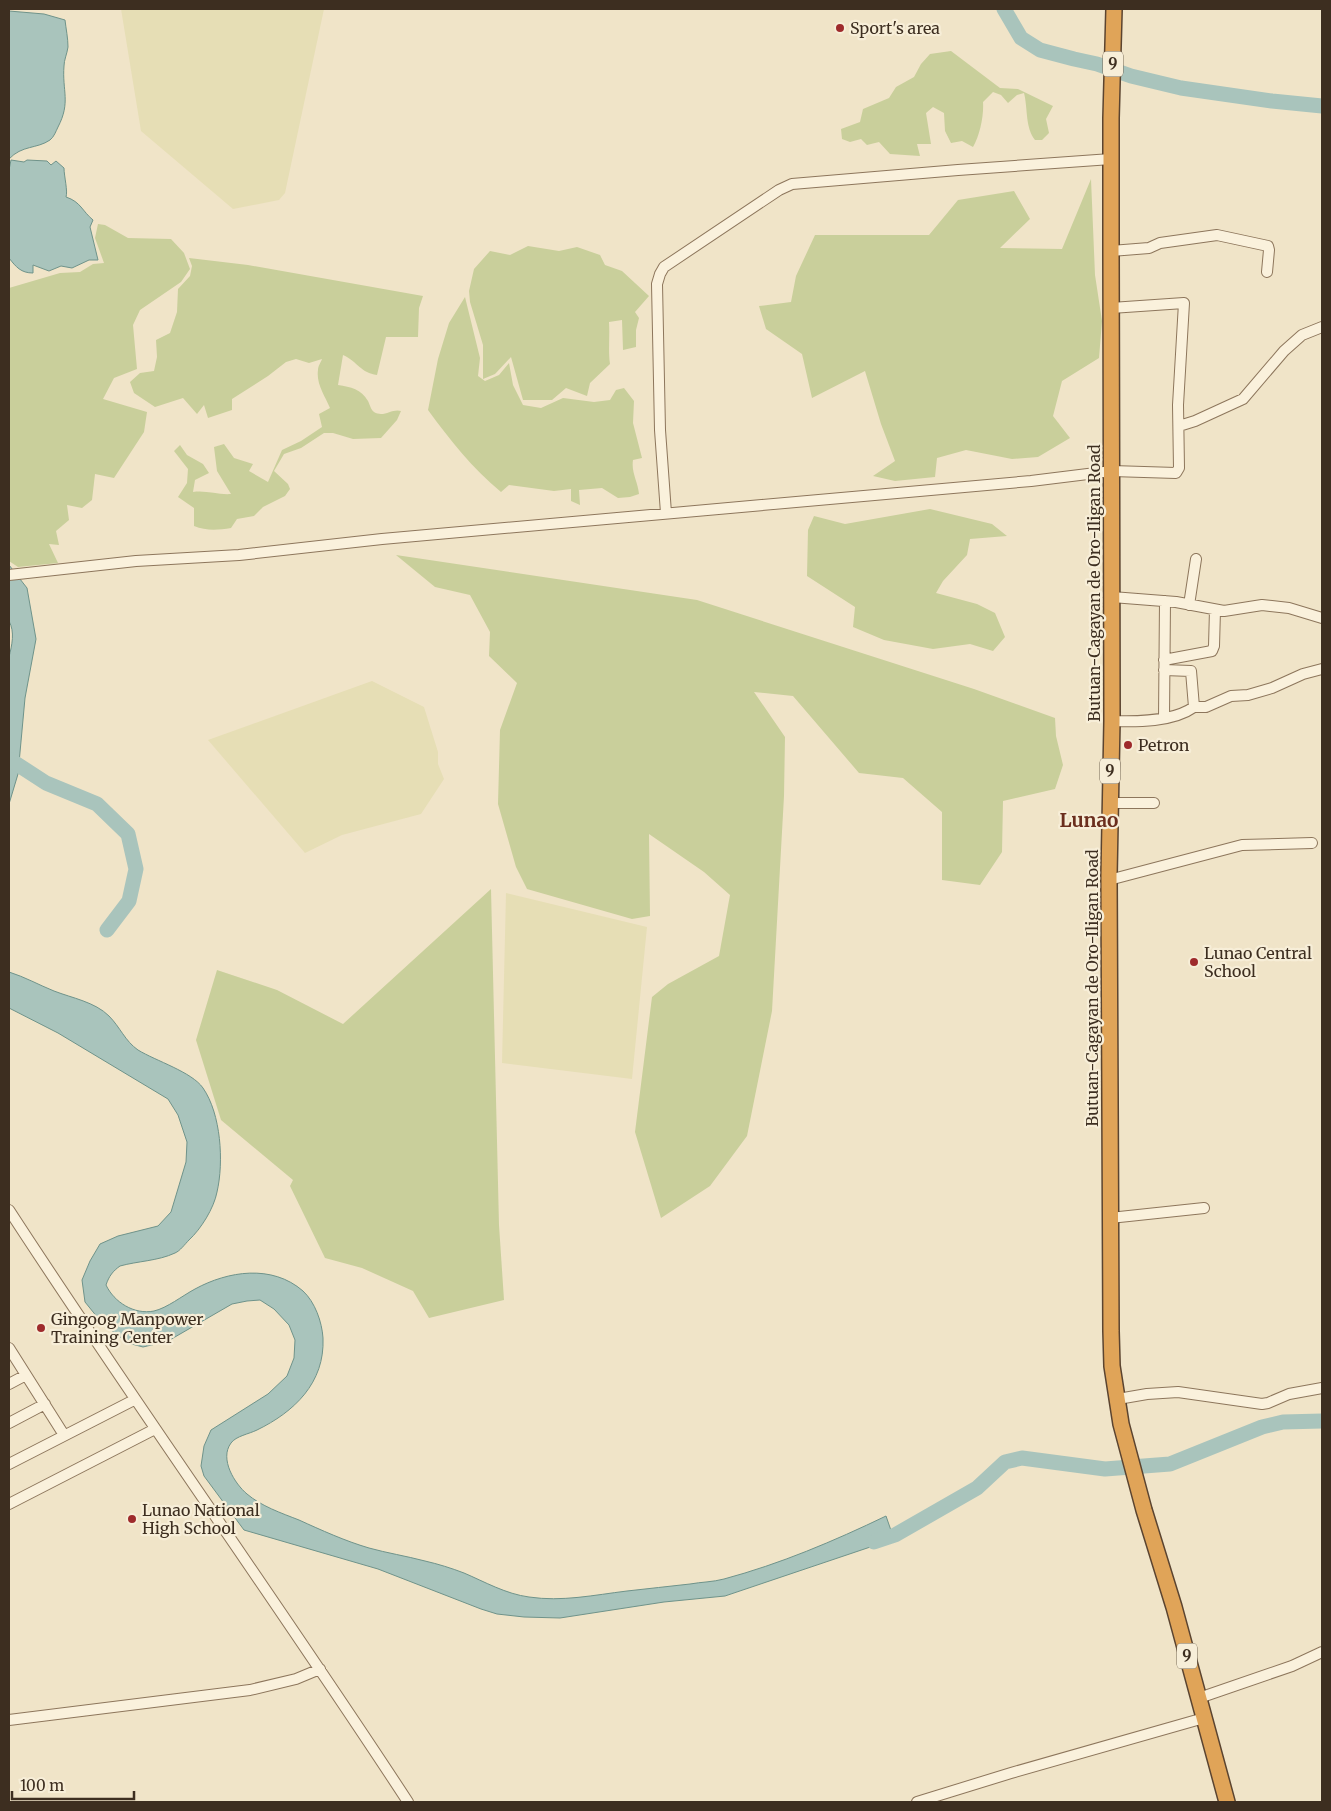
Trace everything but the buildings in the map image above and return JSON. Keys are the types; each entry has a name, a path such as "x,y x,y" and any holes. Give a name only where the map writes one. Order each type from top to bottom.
{"highway":[{"name":"Butuan-Cagayan de Oro-Iligan Road","path":"1114,9 1111,118 1112,721 1109,803 1112,1366 1121,1424 1144,1510 1174,1607 1227,1802"}],"street":[{"path":"666,513 660,430 657,284 664,267 779,190 792,184 1111,159"},
{"path":"1111,252 1153,248 1160,243 1210,235 1228,236 1268,246 1267,272"},
{"path":"12,574 136,561 239,554 382,539 1031,481 1112,471 1176,473 1179,468 1184,303 1111,308"},
{"path":"1179,426 1195,421 1242,398 1284,351 1302,335 1322,327"},
{"path":"1189,605 1196,559"},
{"path":"1112,598 1165,602 1232,611 1262,605 1289,608 1322,618"},
{"path":"1164,718 1165,602"},
{"path":"1164,665 1212,651 1214,646 1215,610"},
{"path":"1164,665 1191,671 1194,707"},
{"path":"1112,721 1136,722 1186,714 1194,707 1206,707 1231,696 1248,695 1272,688 1303,674 1322,669"},
{"path":"1109,803 1154,802"},
{"path":"1109,880 1242,845 1312,843"},
{"path":"1110,1218 1204,1208"},
{"path":"9,1210 134,1400 320,1669 408,1802"},
{"path":"9,1348 64,1435"},
{"path":"9,1384 26,1375"},
{"path":"1118,1399 1147,1394 1178,1392 1262,1404 1289,1394 1322,1388"},
{"path":"9,1464 134,1400"},
{"path":"9,1423 45,1404"},
{"path":"9,1504 155,1428"},
{"path":"1199,1698 1292,1666 1322,1652"},
{"path":"9,1720 250,1690 296,1678 320,1669"},
{"path":"917,1802 1204,1718"}],"shaded area":[{"path":"121,9 324,9 285,193 279,200 233,209 141,131"},
{"path":"372,681 424,707 438,752 438,764 444,779 421,814 342,835 305,853 208,740"},
{"path":"506,893 647,927 632,1079 502,1063"}],"green space":[{"path":"951,51 1000,88 1018,89 1053,106 1046,119 1049,133 1042,140 1035,140 1028,124 1024,93 1017,95 1008,103 1001,95 993,92 983,102 981,125 973,147 962,141 951,143 945,131 944,113 933,107 926,113 931,144 917,144 920,156 890,154 879,142 867,145 861,139 850,142 842,139 841,129 860,122 863,109 889,98 896,87 914,77 921,64 930,54"},
{"path":"1091,179 1095,275 1102,321 1099,358 1062,381 1053,416 1070,438 1038,457 1012,459 966,450 937,458 935,477 895,481 873,476 895,461 881,424 865,371 812,398 802,354 766,329 759,306 791,302 796,276 815,235 929,235 958,200 1014,191 1030,219 1000,248 1062,249"},
{"path":"98,224 105,225 128,238 171,239 184,253 190,269 181,282 140,310 133,325 137,369 114,378 103,399 147,412 144,432 114,478 95,474 92,500 82,508 67,505 69,520 56,531 59,545 49,544 58,563 18,567 9,561 9,288 60,273 80,272 93,264 104,263 95,238"},
{"path":"528,246 559,251 577,247 600,255 605,265 622,271 649,296 635,312 639,318 636,330 636,347 623,350 622,320 609,322 610,364 590,383 587,396 566,388 552,400 523,400 511,357 495,374 483,379 483,345 470,302 469,291 474,269 490,251 510,255"},
{"path":"189,258 248,265 423,296 419,308 418,337 386,337 377,375 363,370 343,355 338,385 359,391 368,401 371,409 378,414 401,411 397,420 381,438 353,439 333,433 324,433 301,448 284,454 274,471 288,484 290,489 285,496 263,507 254,516 237,519 231,528 212,530 194,526 194,508 178,497 187,483 188,469 174,451 180,445 187,455 203,464 209,473 195,480 193,492 231,494 217,471 214,447 224,444 234,458 253,464 249,471 268,482 282,450 301,441 322,427 319,414 330,408 318,380 318,369 322,359 309,363 296,359 286,362 232,399 232,410 208,418 204,405 197,414 183,398 155,407 134,393 130,382 140,373 154,371 157,357 156,340 170,333 177,312 178,289 190,276 192,266"},
{"path":"465,297 480,358 478,376 485,381 499,375 509,363 513,385 523,405 541,408 563,398 594,402 610,400 616,390 624,388 634,401 633,423 642,458 633,460 633,469 639,494 618,498 602,488 579,490 580,505 571,501 571,489 554,491 509,485 501,492 462,453 428,410 438,359 449,323"},
{"path":"930,509 992,524 1007,536 970,539 967,555 943,581 936,593 977,604 995,613 1005,637 993,651 970,644 933,649 884,640 853,627 855,607 807,576 808,530 814,516 845,524"},
{"path":"396,555 697,600 974,689 1055,718 1056,736 1063,765 1055,789 1003,801 1002,852 980,885 942,880 942,812 903,778 859,773 793,696 754,692 785,737 784,796 772,1011 747,1136 710,1186 661,1218 635,1132 652,997 668,984 719,956 730,895 704,872 649,834 650,916 632,919 527,889 516,867 498,804 500,730 517,683 489,656 490,632 470,595 435,587"},
{"path":"491,889 499,1225 504,1300 429,1318 413,1291 362,1268 325,1258 290,1186 293,1180 221,1120 196,1040 217,970 277,990 343,1024"}],"water":[{"path":"9,11 44,14 65,20 68,47 64,64 64,110 55,134 45,143 19,151 9,159"},
{"path":"11,160 24,162 27,160 47,161 51,165 56,161 64,168 66,197 78,204 93,220 90,227 98,260 89,260 72,268 61,266 49,271 33,265 33,273 22,271 14,264 9,258 9,170"},
{"path":"9,565 27,588 36,639 25,698 18,774 9,804 9,657 12,634 9,621"},
{"path":"9,972 103,1011 138,1050 198,1082 214,1111 219,1139 220,1167 217,1192 210,1211 198,1230 177,1252 162,1258 120,1266 115,1270 106,1285 114,1297 132,1309 147,1312 154,1311 169,1305 208,1283 221,1278 250,1273 278,1277 291,1282 303,1291 314,1306 321,1325 323,1338 319,1369 313,1382 295,1405 271,1423 236,1439 228,1449 227,1456 230,1471 242,1490 258,1502 360,1545 440,1565 512,1593 529,1597 554,1599 724,1579 806,1551 886,1516 894,1539 725,1596 664,1602 560,1618 497,1614 378,1569 244,1530 204,1476 201,1466 204,1446 211,1430 268,1394 287,1376 294,1358 295,1340 289,1325 274,1309 260,1300 247,1301 232,1304 168,1341 143,1347 128,1343 102,1323 85,1302 82,1280 100,1244 118,1236 158,1226 171,1212 186,1162 187,1142 178,1115 168,1099 58,1033 9,1008"}],"waterway":[{"path":"1004,9 1021,38 1040,50 1181,88 1322,106"},
{"path":"9,759 46,783 97,804 128,834 136,869 129,901 107,930"},
{"path":"874,1542 895,1535 977,1488 1005,1462 1022,1458 1105,1469 1170,1464 1262,1427 1283,1422 1322,1421"}],"place":[{"name":"Sport's area","path":"840,28"},
{"name":"Petron","path":"1128,745"},
{"name":"Lunao Central School","path":"1194,962"},
{"name":"Gingoog Manpower Training Center","path":"41,1328"},
{"name":"Lunao National High School","path":"132,1519"}],"district":[{"name":"Lunao","path":"1089,820"}]}
